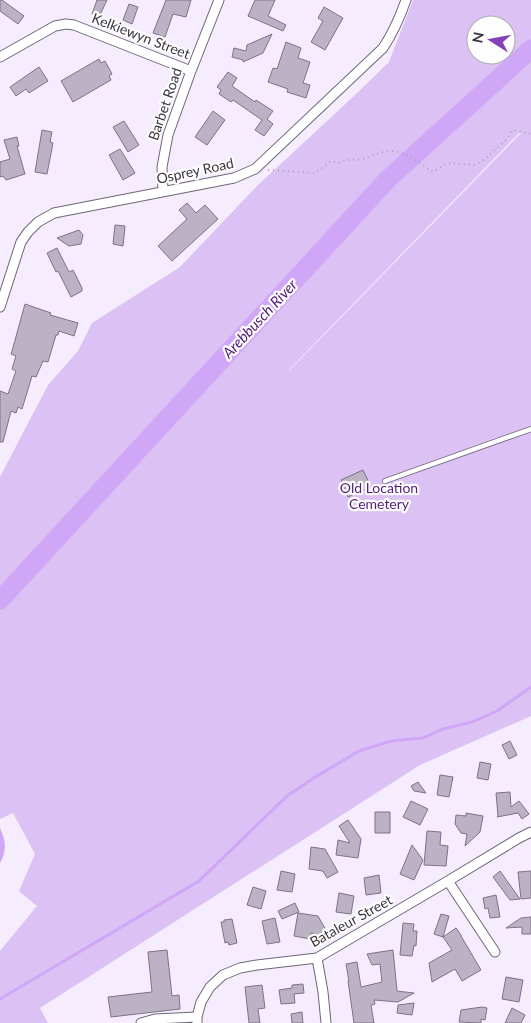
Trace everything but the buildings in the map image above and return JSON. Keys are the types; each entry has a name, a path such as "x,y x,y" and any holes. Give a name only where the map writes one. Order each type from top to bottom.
{"street":[{"name":"Barbet Road","path":"164,192 162,166 168,135 219,0"},
{"name":"Osprey Road","path":"0,307 20,242 38,222 54,213 234,178 255,169 382,48 391,36 406,0"},
{"name":"Kelkiewyn Street","path":"0,57 55,26 66,24 74,25 191,71"},
{"name":"Bataleur Street","path":"197,1020 201,1002 210,987 223,975 240,968 317,958 531,832"},
{"path":"448,881 494,952"},
{"path":"317,958 326,1023"},
{"path":"140,1023 155,1019 197,1020"}],"lane":[{"path":"385,482 531,428"}],"path":[{"path":"255,169 314,173 331,161 340,163 345,159 356,160 387,151 412,157 433,172 448,163 474,165 482,161 504,142 513,130 531,134"}],"green space":[{"name":"Old Location Cemetery","path":"413,0 531,0 531,716 420,765 40,1008 48,1023 0,1023 0,951 37,906 19,891 35,854 13,813 0,819 0,477 48,385 78,351 92,323 180,267 258,185 389,62","holes":["520,132 521,133 289,371"]}],"shaded area":[{"path":"0,828 5,846 0,863"}],"waterway":[{"name":"Arebbusch River","path":"0,600 388,179 531,49"},
{"path":"0,999 199,881 287,796 359,751 391,741 423,738 443,729 472,722 497,711 531,687"}]}
